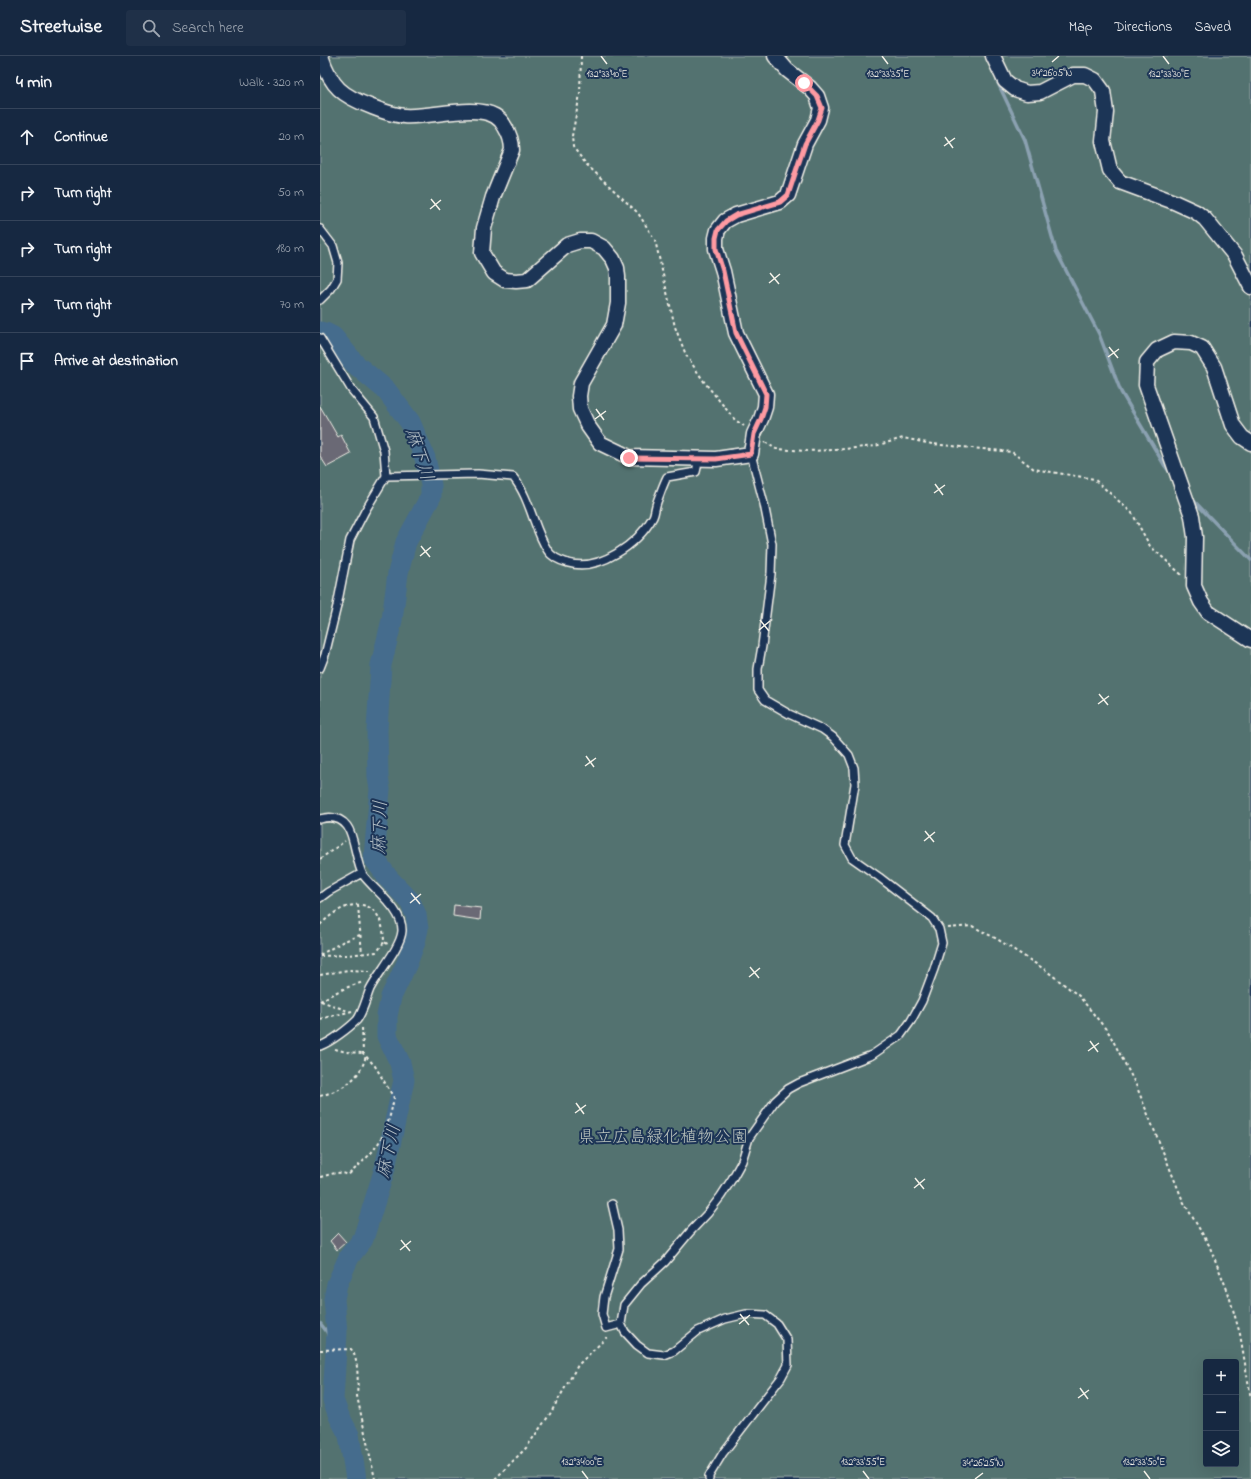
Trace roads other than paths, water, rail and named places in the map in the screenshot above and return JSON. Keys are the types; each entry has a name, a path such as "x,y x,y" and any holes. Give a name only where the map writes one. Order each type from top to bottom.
{"street":[{"path":"321,56 328,74 334,84 345,95 382,111 404,116 476,111 488,113 501,120 510,135 512,150 493,197 484,228 482,253 487,264 494,273 505,280 527,280 567,245 580,241 591,241 604,248 613,259 617,268 618,303 614,325 581,383 579,396 580,409 588,426 600,443 629,458 699,459 716,459 751,454 754,434 765,407 766,394 736,333 723,271 716,249 718,230 726,221 736,215 780,202 788,195 805,144 818,120 822,108 817,96 810,88 787,70 775,56"},
{"path":"993,56 1005,81 1015,89 1027,93 1040,92 1073,75 1085,75 1095,80 1103,91 1106,112 1103,141 1110,170 1120,182 1174,202 1196,212 1205,219 1235,256 1251,287"},
{"path":"1251,443 1242,436 1233,425 1214,367 1202,348 1191,344 1174,342 1157,350 1147,362 1146,385 1192,516 1195,537 1194,586 1201,602 1208,612 1251,640"}],"lane":[{"path":"320,229 333,246 338,263 337,279 331,289 320,300"},
{"path":"320,338 351,389 374,417 384,452 386,476 350,540 337,606 325,655 320,668"},
{"path":"709,1479 709,1476 723,1453 781,1378 788,1365 786,1340 777,1324 765,1315 746,1314 725,1318 698,1331 674,1351 664,1355 648,1353 637,1345 620,1324 624,1305 665,1262 721,1196 742,1161 749,1138 775,1101 788,1089 799,1083 872,1055 901,1035 922,1002 942,943 939,930 932,918 852,858 845,846 855,784 854,768 849,756 833,737 822,729 789,714 765,700 758,690 758,669 771,574 772,544 764,504 751,454"},
{"path":"386,476 478,474 513,477 521,486 548,552 560,561 577,566 595,564 617,553 640,535 654,516 656,504 667,477 696,472 699,459"},
{"path":"320,818 339,818 348,827 362,873 398,915 402,931 398,946 377,978 357,1019 323,1045"},
{"path":"320,898 362,873"},
{"path":"612,1204 618,1230 620,1249 604,1297 602,1314 606,1328 620,1324"}],"waterway":[{"path":"997,81 1025,140 1056,251 1099,334 1121,392 1171,474"},
{"name":"麻下川","path":"320,332 333,337 355,364 386,390 410,422 425,458 431,485 431,496 406,542 398,573 392,620 381,665 377,730 378,777 380,789 374,858 388,878 410,901 416,915 418,929 407,963 391,997 387,1016 387,1036 400,1063 404,1080 385,1168 363,1239 349,1257 337,1284 334,1299 337,1332 333,1400 349,1435 356,1479"},
{"path":"1193,500 1251,560"},
{"path":"320,1323 327,1332 335,1356"}],"park label":[{"name":"県立広島緑化植物公園","path":"663,1136"}]}
